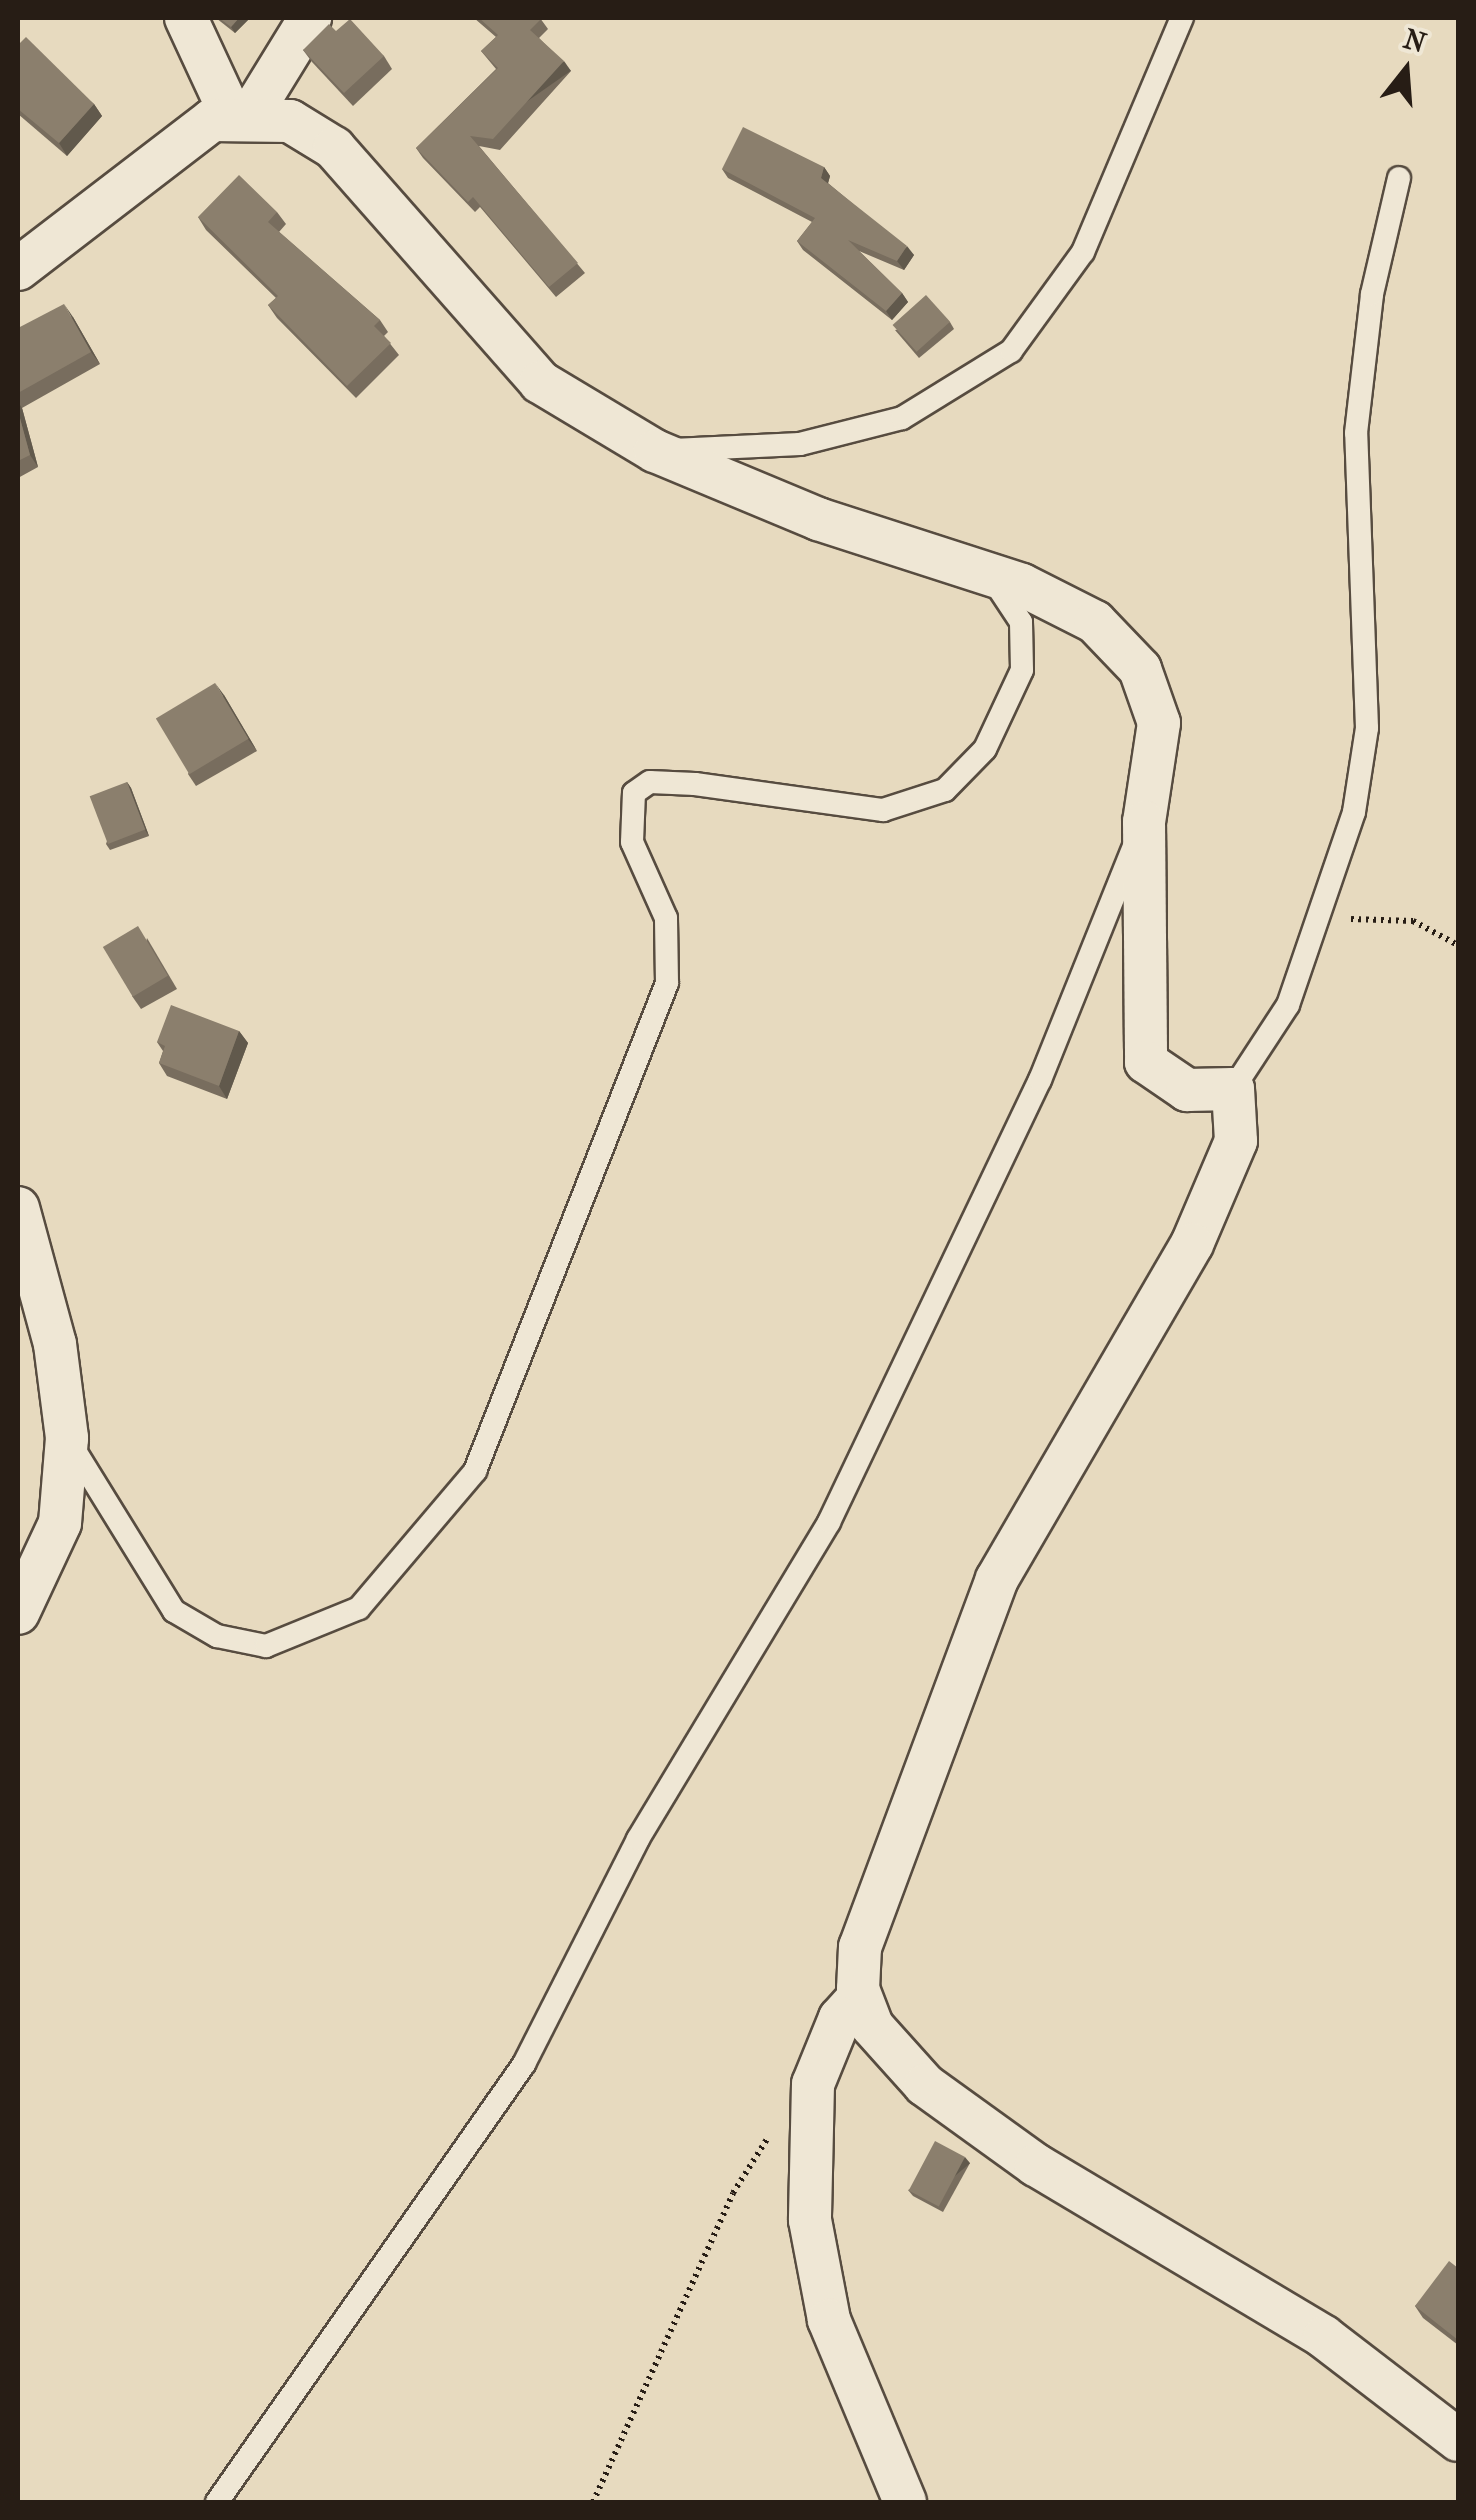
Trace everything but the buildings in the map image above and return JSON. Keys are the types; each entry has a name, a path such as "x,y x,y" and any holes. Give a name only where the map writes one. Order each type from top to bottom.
{"street":[{"path":"186,18 242,115"},
{"path":"242,115 310,18"},
{"path":"18,270 212,120 242,115 290,121 334,148 540,382 655,451 818,519 987,572 1095,622 1140,669 1159,723 1144,822 1146,1062 1186,1090 1233,1089 1236,1142 1223,1181 996,1579 860,1947 860,1996 872,2026 925,2085 1036,2165 1324,2336 1458,2440"},
{"path":"18,1208 55,1344 68,1438 60,1524 18,1613"},
{"path":"860,1996 812,2084 815,2267 873,2442 905,2502"}],"lane":[{"path":"655,451 800,444 902,418 1011,352 1083,252 1182,18"},
{"path":"1233,1089 1288,1005 1354,812 1367,728 1356,433 1372,294 1398,178"},
{"path":"68,1438 174,1611 217,1636 266,1646 359,1608 475,1472 667,983 666,918 632,842 634,792 650,782 696,784 883,810 945,790 985,749 1022,670 1022,622 987,572"},
{"path":"217,2502 524,2064 638,1838 829,1522 1032,1098 1144,822"}],"path":[{"path":"1316,921 1412,921 1458,945"},
{"path":"593,2502 733,2193 812,2084"}]}
